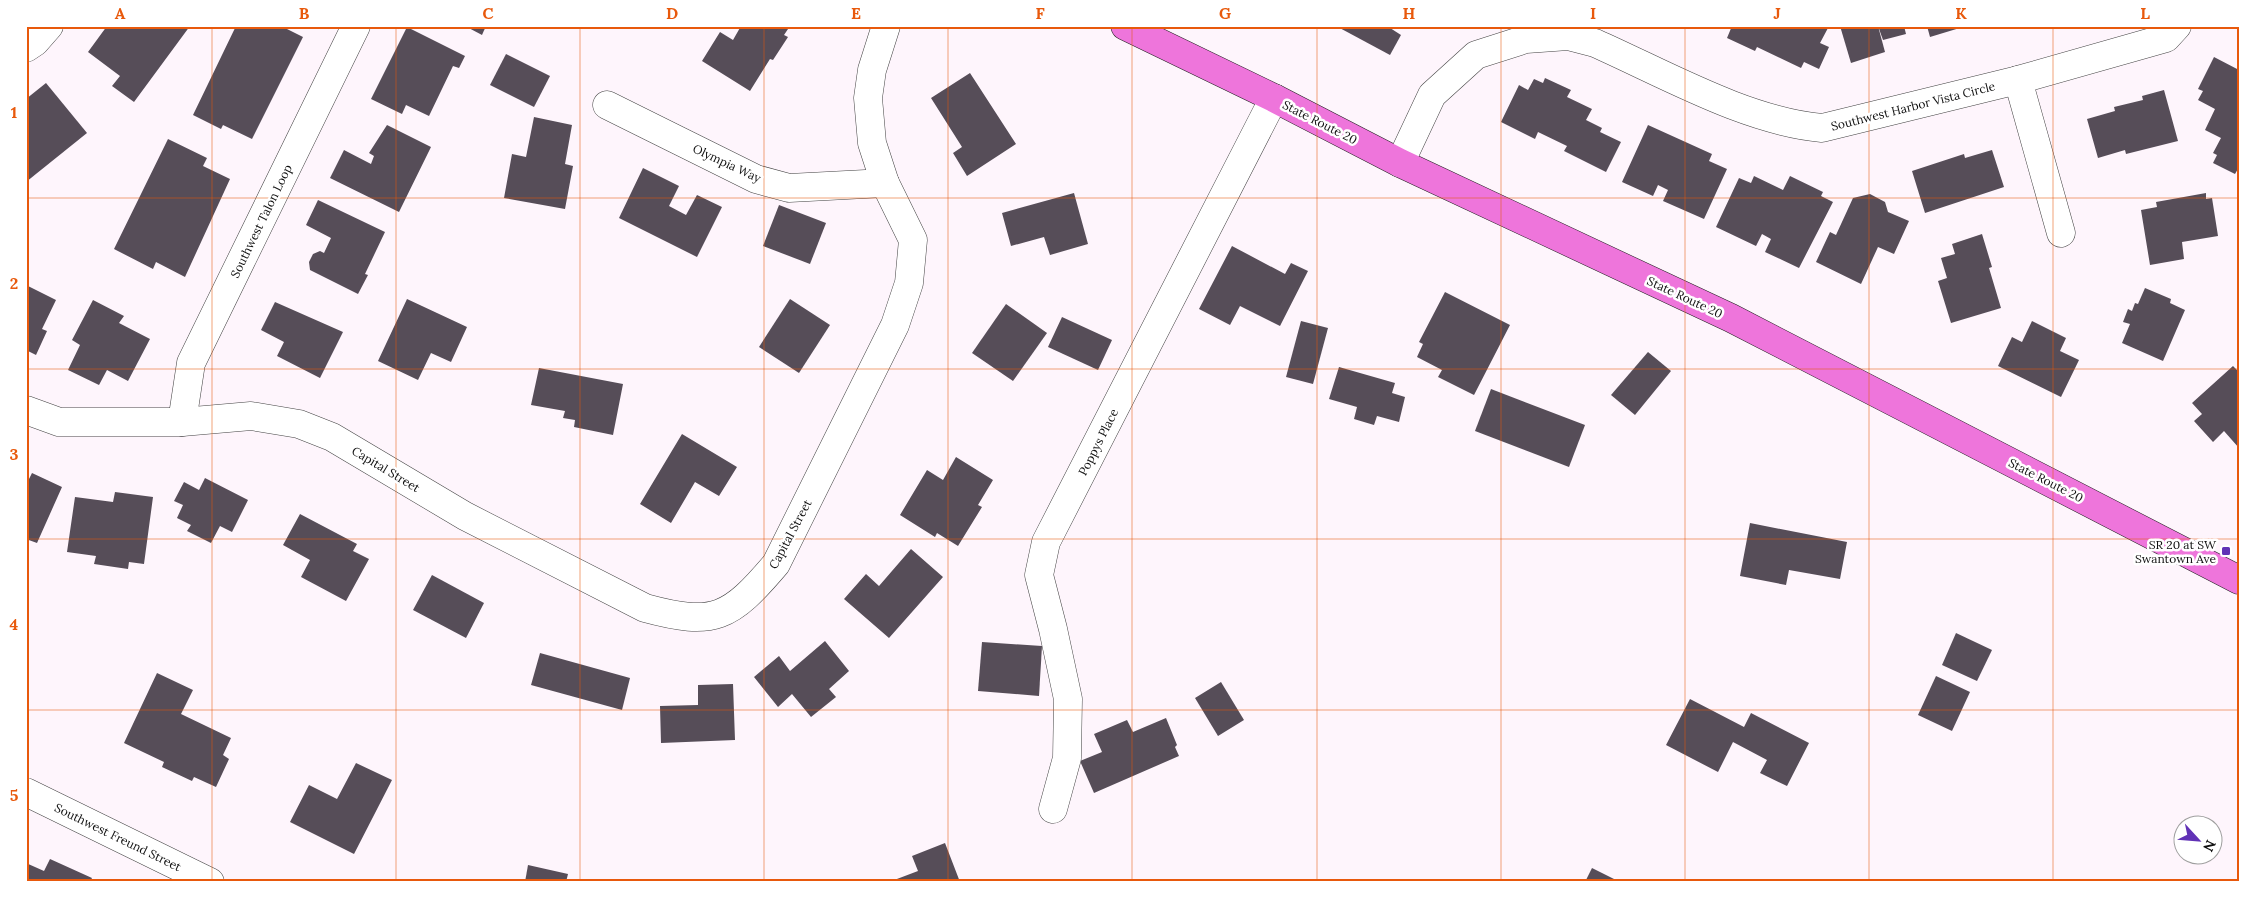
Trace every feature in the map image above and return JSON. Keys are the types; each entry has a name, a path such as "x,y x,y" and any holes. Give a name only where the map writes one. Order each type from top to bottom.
{"main road":[{"name":"State Route 20","path":"1128,27 1274,98 1400,163 1731,318 2239,580"}],"street":[{"path":"26,48 35,42 49,26"},
{"name":"Southwest Talon Loop","path":"182,422 192,363 356,26"},
{"name":"Capital Street","path":"26,410 59,422 182,422 251,416 299,424 332,437 465,516 645,608 676,616 699,618 724,612 749,596 776,564 895,325 909,283 913,240 885,183 872,143 868,98 872,70 886,26"},
{"name":"Southwest Harbor Vista Circle","path":"1400,163 1432,95 1476,55 1526,39 1598,34 1750,113 1797,126 1822,128 2018,80 2166,38 2177,26"},
{"path":"2018,80 2060,233"},
{"name":"Poppys Place","path":"1053,809 1067,758 1068,699 1054,629 1039,575 1046,542 1274,98"},
{"name":"Olympia Way","path":"607,105 756,179 789,188 885,183"},
{"name":"Southwest Freund Street","path":"26,792 210,882"}],"building":[{"path":"107,26 190,26 134,102 112,86 120,76 88,52"},
{"path":"236,26 281,26 303,37 252,139 223,125 221,129 193,115"},
{"path":"465,26 486,26 482,35"},
{"path":"741,26 790,26 784,35 788,37 773,60 770,59 750,91 702,61 720,32 733,40"},
{"path":"1336,26 1387,26 1401,35 1390,55"},
{"path":"1732,26 1825,26 1828,28 1820,43 1829,47 1819,69 1804,62 1801,68 1757,47 1755,51 1727,38"},
{"path":"1840,26 1878,26 1885,52 1851,63"},
{"path":"1878,26 1904,26 1906,34 1883,40"},
{"path":"1927,26 1963,26 1963,27 1930,37"},
{"path":"407,27 465,56 459,68 453,66 429,116 406,105 402,114 371,99"},
{"path":"506,54 550,76 534,107 490,85"},
{"path":"2214,57 2239,70 2239,167 2235,174 2213,163 2217,155 2213,153 2221,138 2205,130 2215,109 2198,100 2203,91 2198,89"},
{"path":"970,73 1016,144 967,176 953,153 962,147 931,98"},
{"path":"1545,78 1571,90 1567,97 1592,109 1586,120 1602,128 1600,132 1621,142 1606,172 1564,151 1567,146 1538,132 1535,139 1501,122 1519,85 1528,90 1534,79 1543,83"},
{"path":"46,83 87,133 26,182 26,99"},
{"path":"2164,90 2178,141 2126,154 2125,150 2098,158 2087,119 2115,111 2114,107 2143,100 2142,96"},
{"path":"534,117 572,125 565,164 573,166 565,209 504,198 512,154 526,157"},
{"path":"387,125 431,147 399,212 330,178 344,150 371,164 374,156 369,153"},
{"path":"1648,125 1712,154 1709,161 1727,169 1704,219 1663,201 1668,190 1658,185 1653,196 1622,182"},
{"path":"168,139 207,158 203,166 230,179 185,277 156,262 153,269 114,249"},
{"path":"1992,150 2004,187 1925,213 1912,171 1964,154 1965,158"},
{"path":"643,168 679,186 669,206 686,215 697,195 722,207 697,257 619,218"},
{"path":"1754,176 1783,190 1790,176 1823,192 1821,196 1833,202 1799,268 1765,252 1771,239 1762,234 1756,246 1716,227 1739,178 1751,183"},
{"path":"1074,193 1088,244 1050,255 1044,237 1011,246 1002,213"},
{"path":"2206,193 2206,199 2212,198 2218,236 2182,242 2184,259 2150,265 2141,210 2157,207 2156,202"},
{"path":"1870,194 1885,202 1888,212 1909,221 1894,254 1878,247 1861,284 1816,262 1830,232 1836,235 1853,198"},
{"path":"318,200 385,232 365,274 368,275 358,294 310,270 309,262 313,254 320,251 324,253 331,238 306,225"},
{"path":"779,205 826,223 810,264 763,246"},
{"path":"1982,234 1992,267 1989,268 2001,308 1951,323 1938,281 1947,278 1941,258 1955,254 1952,244"},
{"path":"1232,246 1285,274 1291,263 1308,271 1280,326 1240,306 1230,325 1199,309"},
{"path":"26,285 56,300 42,329 47,331 36,355 26,350"},
{"path":"2145,288 2171,299 2170,303 2185,310 2163,361 2122,343 2130,324 2123,322 2128,309 2132,311 2135,303 2138,304"},
{"path":"1445,292 1510,325 1474,395 1438,377 1442,370 1417,357 1423,344 1419,342"},
{"path":"407,299 467,327 451,362 431,353 418,380 378,361"},
{"path":"790,299 830,325 799,373 759,347"},
{"path":"93,300 124,316 119,323 150,339 128,381 107,370 99,385 68,370 80,345 72,340"},
{"path":"275,302 343,332 320,378 277,356 284,342 261,330"},
{"path":"1006,304 1047,333 1013,381 972,353"},
{"path":"1062,317 1112,340 1098,370 1048,347"},
{"path":"1301,321 1328,328 1313,384 1286,377"},
{"path":"2032,321 2066,338 2060,351 2079,360 2061,397 1998,366 2012,337 2022,342"},
{"path":"1648,352 1671,371 1635,415 1611,395"},
{"path":"2233,366 2239,372 2239,448 2224,431 2213,442 2194,421 2202,414 2192,403"},
{"path":"1339,367 1395,383 1392,393 1405,397 1399,422 1377,416 1374,425 1354,419 1357,407 1329,399"},
{"path":"539,368 623,384 613,435 574,427 575,420 563,418 565,411 531,405"},
{"path":"1491,389 1585,425 1569,467 1475,431"},
{"path":"682,434 737,467 719,496 695,482 671,523 640,504"},
{"path":"956,457 993,480 978,505 982,507 958,546 937,533 935,537 900,515 927,470 943,480"},
{"path":"32,473 62,487 37,543 26,539 26,478 29,479"},
{"path":"205,478 248,500 232,532 220,526 211,543 187,531 191,525 177,518 183,505 174,501 184,482 199,490"},
{"path":"115,492 153,497 144,564 129,562 128,569 94,564 96,556 67,552 75,497 113,502"},
{"path":"300,514 357,544 353,551 369,559 346,601 301,577 310,560 283,545"},
{"path":"1750,523 1847,542 1840,579 1789,570 1786,585 1740,576"},
{"path":"911,549 943,577 889,638 844,599 866,574 879,586"},
{"path":"432,575 484,603 466,638 413,610"},
{"path":"1956,633 1992,650 1977,681 1942,665"},
{"path":"825,641 849,671 829,689 836,697 811,717 792,694 778,707 754,677 779,656 790,671"},
{"path":"982,642 1042,646 1039,696 978,691"},
{"path":"540,653 630,678 622,710 531,685"},
{"path":"157,673 193,690 181,714 231,738 223,755 229,759 216,787 194,777 192,781 162,767 164,762 124,743"},
{"path":"1936,676 1970,692 1952,731 1918,715"},
{"path":"1221,682 1244,720 1218,736 1195,698"},
{"path":"733,684 735,740 661,743 660,706 698,705 698,685"},
{"path":"1690,699 1744,727 1751,713 1809,743 1787,786 1760,773 1767,760 1733,742 1718,772 1666,745"},
{"path":"1166,718 1177,745 1175,747 1179,756 1094,793 1080,761 1102,752 1094,734 1127,720 1133,732"},
{"path":"356,763 392,780 354,854 290,822 309,785 337,799"},
{"path":"945,843 960,882 889,882 918,871 912,856"},
{"path":"50,859 92,878 90,882 26,882 26,863 44,871"},
{"path":"528,865 568,874 566,882 525,882"},
{"path":"1592,868 1620,882 1585,882"}],"place":[{"name":"SR 20 at SW Swantown Ave","path":"2226,551"}]}
